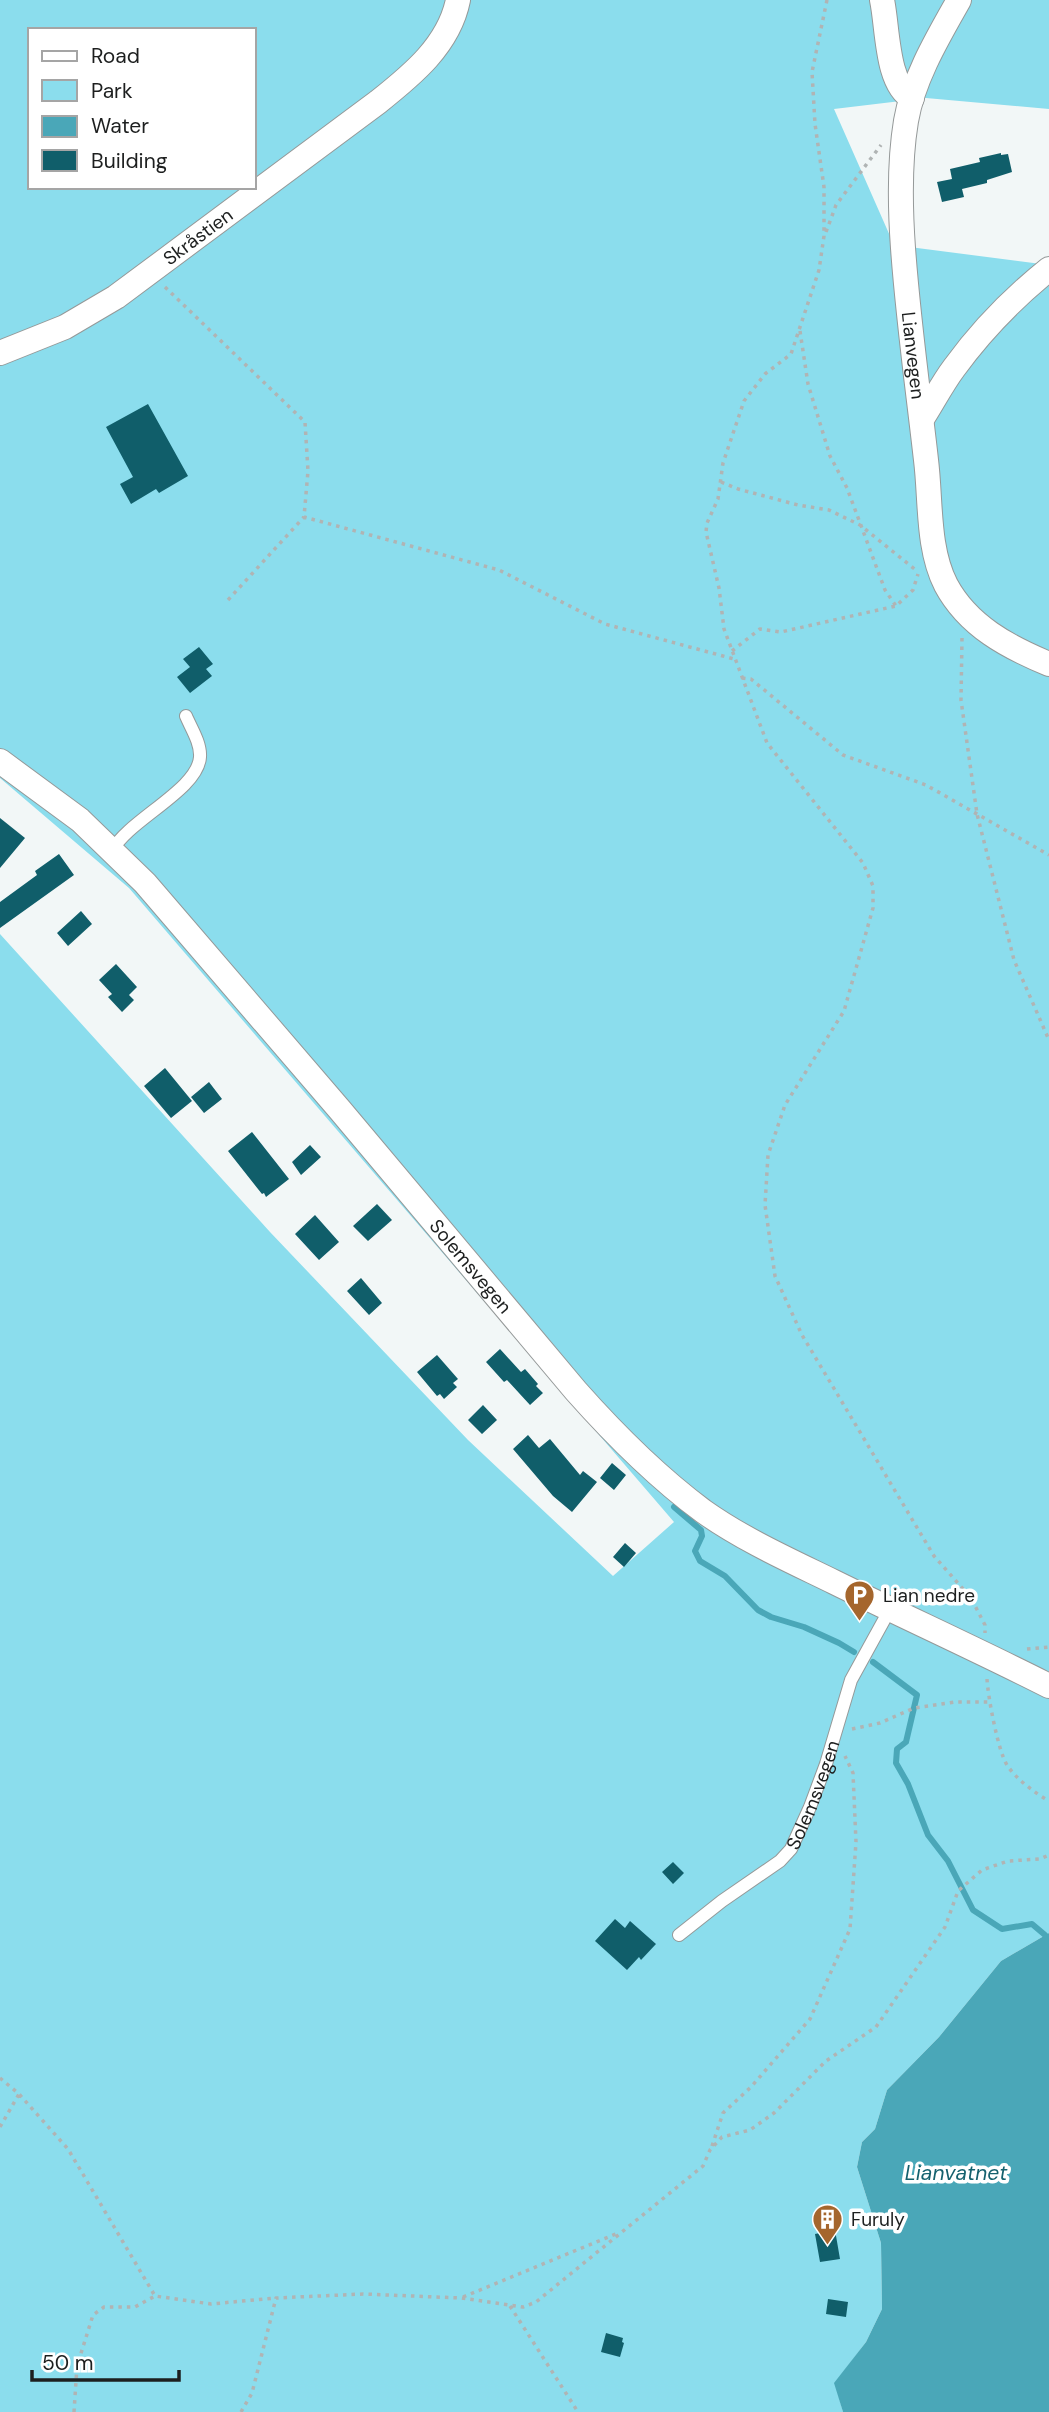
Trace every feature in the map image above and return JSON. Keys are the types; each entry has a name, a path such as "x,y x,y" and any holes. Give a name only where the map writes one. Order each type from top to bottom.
{"street":[{"name":"Skråstien","path":"0,353 65,327 116,297 403,82 440,44 450,26 458,0"},
{"path":"882,0 894,74 909,109"},
{"name":"Lianvegen","path":"959,0 929,57 909,109 903,141 901,217 911,338 934,545 946,584 973,621 1013,649 1049,664"},
{"path":"922,419 954,368 1017,295 1049,269"},
{"name":"Solemsvegen","path":"0,761 80,820 145,883 613,1433 678,1491 740,1535 889,1611 984,1653 1049,1686"}],"lane":[{"path":"112,851 127,832 176,792 197,769 200,756 198,743 186,716"},
{"name":"Solemsvegen","path":"679,1935 780,1861 791,1849 826,1764 851,1680 889,1611"}],"path":[{"path":"827,0 812,72 815,124 824,187 824,236 819,270 791,354 765,374 744,401 723,464 718,499 706,532 719,588 724,629 767,743 863,863 873,886 873,908 844,1011 785,1105 768,1155 765,1205 775,1276 802,1335 934,1556 971,1598 985,1625 984,1653 989,1702 1006,1765 1036,1793 1049,1801"},
{"path":"824,236 836,205 878,150 889,130 909,109"},
{"path":"151,273 305,422 309,471 304,517 228,600"},
{"path":"799,329 808,384 830,456 847,488 885,590 896,606"},
{"path":"720,482 798,505 830,510 860,524 919,572 913,590 896,606 781,632 760,629 732,652"},
{"path":"304,517 499,570 605,624 734,659"},
{"path":"962,608 961,700 977,814 1014,960 1049,1040"},
{"path":"742,678 751,679 843,755 926,785 1049,855"},
{"path":"74,2412 77,2366 93,2315 104,2306 135,2307 155,2296 211,2304 363,2294 461,2298 510,2306 536,2302 703,2165 723,2113 751,2087 810,2019 849,1929 856,1842 853,1773 834,1733 880,1723 914,1708 955,1702 989,1702"},
{"path":"710,2150 722,2137 750,2130 774,2113 826,2061 876,2027 944,1927 958,1891 963,1886 982,1870 1008,1861 1040,1859 1049,1855"},
{"path":"0,2078 19,2094 68,2149 155,2296"},
{"path":"0,2127 19,2094"},
{"path":"461,2298 622,2231"},
{"path":"241,2412 252,2393 276,2298"},
{"path":"510,2306 578,2412"}],"green space":[{"path":"0,0 1049,0 1049,109 926,98 834,109 894,245 1049,265 1049,1933 1001,1961 939,2037 887,2090 875,2129 862,2142 857,2167 881,2243 882,2309 866,2342 835,2383 843,2412 0,2412 0,934 270,1232 468,1440 613,1576 674,1522 129,888 0,778"}],"water":[{"name":"Lianvatnet","path":"1049,1933 1049,2412 843,2412 834,2383 866,2342 882,2309 881,2243 857,2167 862,2142 875,2129 887,2090 939,2037 1001,1961"}],"building":[{"path":"1008,154 1012,172 987,180 987,183 962,189 964,197 942,202 937,182 952,179 950,169 980,162 979,158"},
{"path":"148,404 188,476 159,493 156,489 131,504 120,484 133,477 106,427"},
{"path":"199,647 213,664 206,669 212,676 190,693 177,677 190,667 183,659"},
{"path":"0,818 25,838 0,868"},
{"path":"59,854 74,875 0,928 0,902 37,875 35,871"},
{"path":"81,911 92,924 68,946 57,933"},
{"path":"116,964 137,987 129,995 134,1000 122,1012 108,997 112,994 99,980"},
{"path":"165,1068 192,1101 171,1118 144,1086"},
{"path":"209,1082 222,1099 204,1113 191,1097"},
{"path":"252,1132 289,1179 266,1197 228,1151"},
{"path":"310,1145 321,1157 301,1175 292,1162"},
{"path":"377,1204 392,1220 368,1241 353,1226"},
{"path":"315,1215 339,1242 319,1260 295,1234"},
{"path":"361,1278 382,1303 369,1315 347,1291"},
{"path":"500,1349 521,1372 525,1369 543,1393 530,1405 486,1362"},
{"path":"437,1355 458,1379 453,1383 457,1387 444,1399 440,1394 437,1396 417,1372"},
{"path":"483,1405 497,1420 482,1434 468,1420"},
{"path":"528,1435 539,1448 550,1439 580,1475 583,1471 597,1482 572,1512 553,1496 513,1449"},
{"path":"612,1463 626,1475 614,1490 600,1478"},
{"path":"625,1543 636,1553 624,1567 613,1557"},
{"path":"673,1862 684,1873 673,1884 662,1872"},
{"path":"615,1919 625,1928 630,1921 656,1944 627,1970 595,1941"},
{"name":"Furuly","path":"835,2230 840,2259 820,2262 815,2234"},
{"path":"828,2299 848,2302 846,2317 826,2314"},
{"path":"606,2333 623,2338 620,2357 601,2352"}],"waterway":[{"path":"674,1507 701,1530 702,1536 695,1551 700,1561 725,1576 758,1610 804,1627 854,1652"},
{"path":"873,1662 917,1695 906,1742 897,1749 896,1763 908,1784 928,1835 948,1861 973,1910 1002,1929 1032,1924 1045,1935"}],"place":[{"name":"Lian nedre","path":"860,1622"},
{"name":"Furuly","path":"828,2246"}]}
